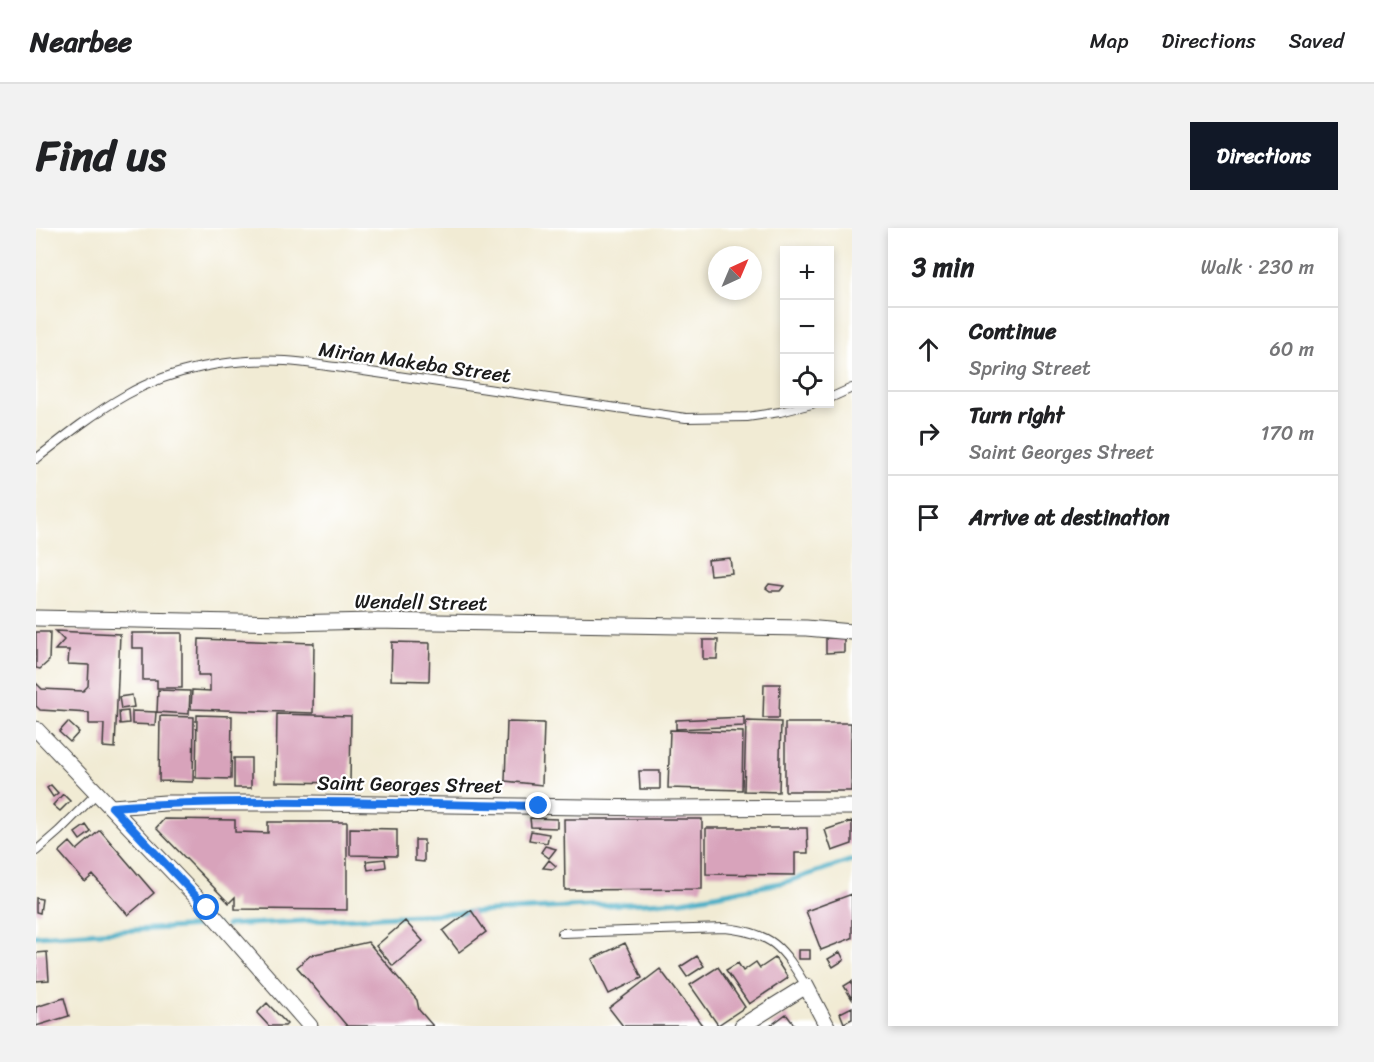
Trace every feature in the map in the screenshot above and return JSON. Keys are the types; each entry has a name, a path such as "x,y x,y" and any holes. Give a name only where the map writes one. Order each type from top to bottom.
{"street":[{"name":"Wendell Street","path":"36,618 806,628 852,632"},
{"name":"Wendell Street","path":"806,628 852,623"},
{"path":"36,729 207,908 310,1026"},
{"name":"Saint Georges Street","path":"112,807 165,803 676,808 852,807"},
{"path":"742,1026 806,986 827,1026"}],"lane":[{"name":"Mirian Makeba Street","path":"36,459 103,408 147,384 192,370 248,361 286,361 336,367 686,418 747,417 796,408"},
{"path":"834,396 852,388"},
{"path":"36,850 59,831 98,792"},
{"path":"562,933 725,928 749,930 766,938 779,948 806,986"}],"building":[{"path":"730,558 732,573 710,575 708,560"},
{"path":"769,584 784,586 780,591 770,591 766,588"},
{"path":"55,631 120,634 115,748 103,747 104,724 89,724 89,713 40,710 36,706 36,683 42,689 83,691 88,686 89,665 68,664 69,650 55,650 64,640"},
{"path":"36,632 50,632 49,661 40,669 36,668"},
{"path":"132,633 182,633 182,688 157,688 157,680 143,680 143,648 132,648"},
{"path":"826,638 844,638 844,652 826,653"},
{"path":"199,639 314,643 313,713 191,709 192,690 210,691 210,675 198,675"},
{"path":"703,640 718,640 717,659 703,659"},
{"path":"392,642 430,643 429,681 391,680"},
{"path":"764,684 780,684 779,718 763,718"},
{"path":"158,690 190,691 189,714 157,712"},
{"path":"132,695 134,707 121,709 119,697"},
{"path":"128,711 129,723 120,724 119,712"},
{"path":"132,711 156,712 155,725 132,724"},
{"path":"277,714 351,716 350,783 276,782"},
{"path":"197,715 232,716 231,779 196,778"},
{"path":"160,716 194,717 193,782 159,781"},
{"path":"744,717 744,726 676,729 676,720"},
{"path":"746,721 781,722 779,792 744,791"},
{"path":"68,722 79,732 70,742 59,732"},
{"path":"507,722 544,723 542,785 505,781"},
{"path":"785,723 851,723 851,791 785,791"},
{"path":"670,730 743,732 742,790 668,788"},
{"path":"234,758 251,758 251,788 234,788"},
{"path":"639,771 660,771 660,789 640,789"},
{"path":"51,785 58,793 53,797 47,788"},
{"path":"63,794 70,801 60,811 53,805"},
{"path":"530,818 557,819 557,828 531,827"},
{"path":"164,819 235,820 235,832 268,833 268,822 347,822 347,910 235,909 235,897 229,903 156,828"},
{"path":"564,819 702,819 702,889 565,890"},
{"path":"852,821 852,844 832,851 825,830"},
{"path":"86,825 91,832 80,840 75,833"},
{"path":"350,828 397,829 397,856 350,855"},
{"path":"706,828 807,828 808,853 795,853 795,875 706,874"},
{"path":"100,830 154,893 128,915 93,875 85,882 59,852 70,842 77,850"},
{"path":"531,831 549,834 547,843 529,840"},
{"path":"415,840 424,840 424,862 415,861"},
{"path":"545,846 556,849 549,858 541,852"},
{"path":"385,859 386,867 368,870 366,861"},
{"path":"549,860 556,866 553,869 543,868"},
{"path":"852,894 852,938 821,950 806,911"},
{"path":"36,898 42,899 40,913 36,912"},
{"path":"471,910 486,932 459,952 443,931"},
{"path":"405,921 423,941 393,966 376,946"},
{"path":"368,942 417,1000 419,1010 433,1026 347,1026 297,967 311,955"},
{"path":"625,943 642,978 609,994 592,959"},
{"path":"798,950 810,950 810,959 798,959"},
{"path":"47,952 49,980 36,981 36,953"},
{"path":"840,952 844,960 833,967 828,959"},
{"path":"697,956 704,966 687,977 680,967"},
{"path":"775,958 788,978 749,1004 726,970 738,963 743,971 756,962 760,968"},
{"path":"718,967 745,1007 718,1025 690,985"},
{"path":"660,969 701,1026 623,1026 609,1008"},
{"path":"852,981 852,999 844,986"},
{"path":"64,998 69,1016 36,1026 36,1007"},
{"path":"267,1003 287,1024 285,1026 269,1026 257,1013"},
{"path":"852,1007 852,1019 844,1023 840,1013"},
{"path":"786,1014 795,1026 770,1026"}],"waterway":[{"path":"227,925 682,901 786,882 852,860"},
{"path":"36,936 217,925"}],"route":[{"path":"207,908 112,807 165,803 539,806"}]}
